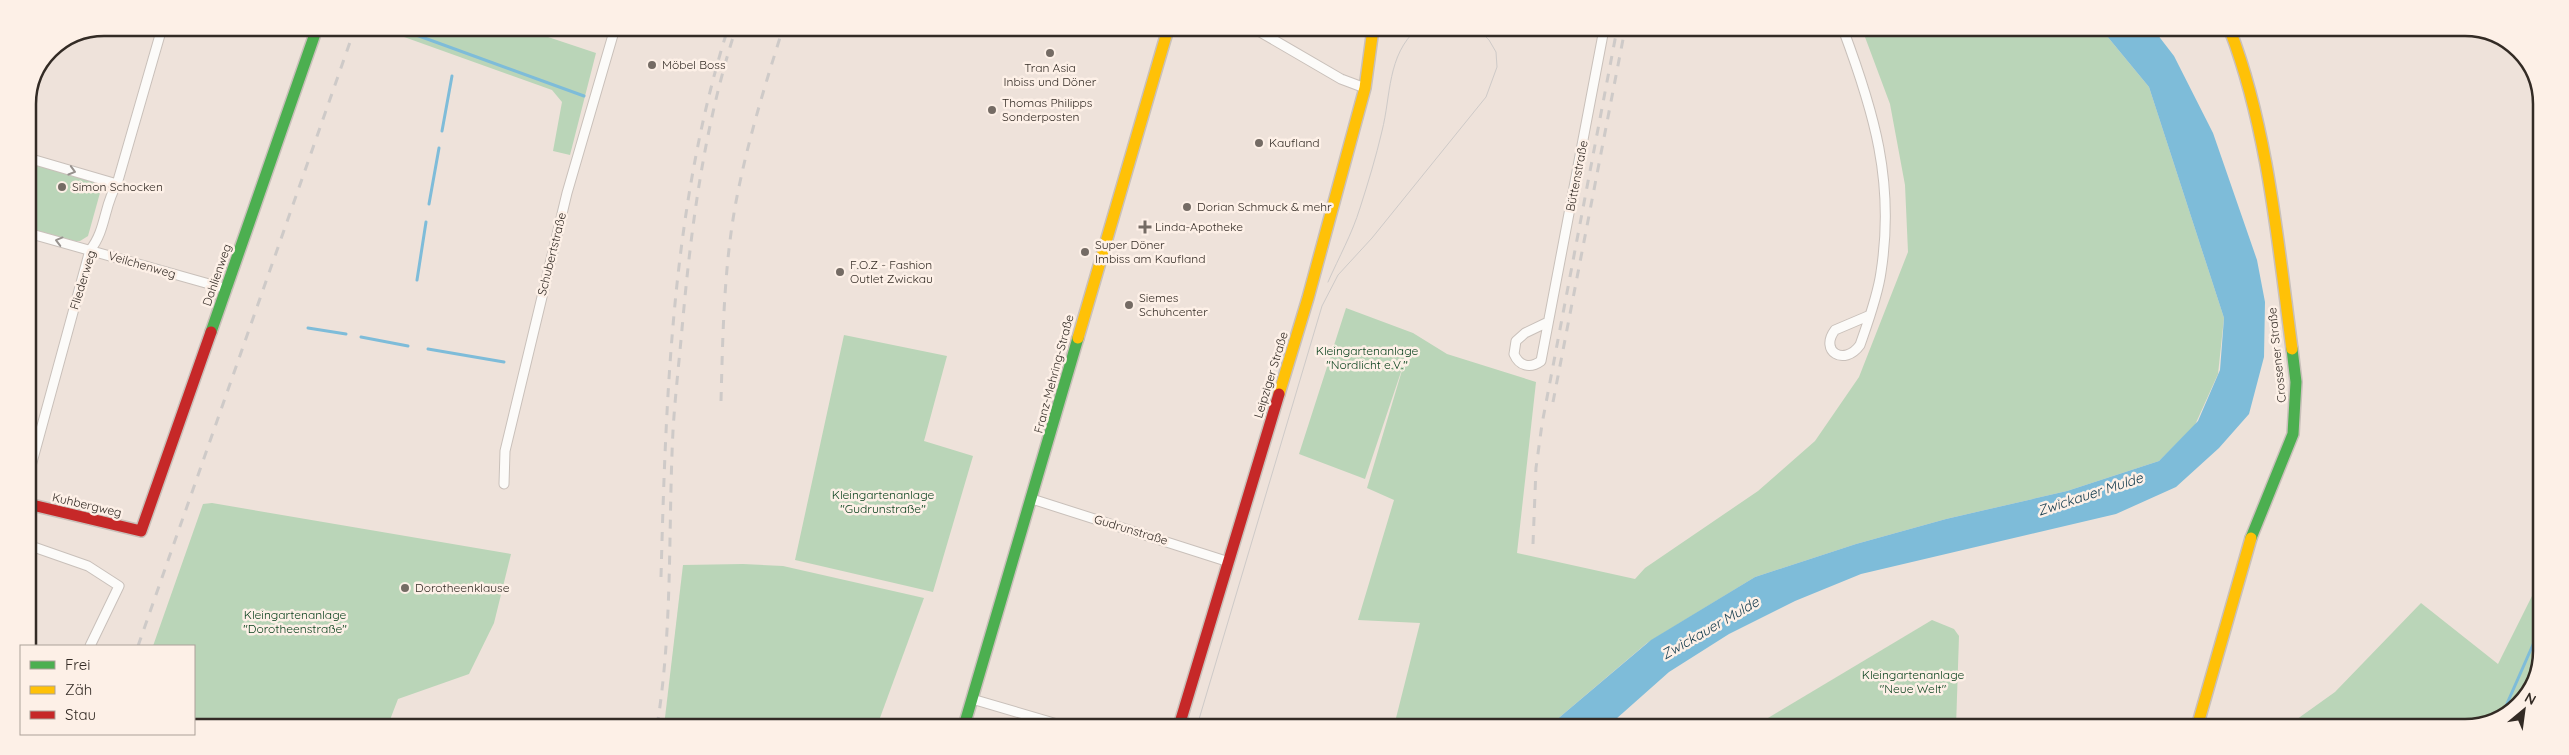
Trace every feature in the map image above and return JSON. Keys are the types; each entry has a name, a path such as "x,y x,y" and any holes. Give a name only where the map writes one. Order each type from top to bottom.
{"street":[{"name":"Fliederweg","path":"36,449 90,250 99,240 112,191 117,184 160,36"},
{"name":"Dahlienweg","path":"141,531 227,289 313,36"},
{"name":"Schubertstraße","path":"504,484 505,450 567,193 614,36"},
{"name":"Franz-Mehring-Straße","path":"966,719 1032,499 1122,180 1166,36"},
{"path":"1267,36 1341,79 1365,88"},
{"name":"Leipziger Straße","path":"1181,719 1299,330 1365,88 1372,36"},
{"name":"Büttenstraße","path":"1548,322 1525,333 1516,341 1514,354 1520,363 1531,366 1541,361 1603,36"},
{"path":"1846,36 1864,86 1880,146 1887,206 1881,273 1860,345 1854,353 1844,357 1835,354 1829,342 1835,330 1868,316"},
{"name":"Crossener Straße","path":"2199,719 2246,553 2266,497 2293,434 2296,411 2296,382 2271,194 2243,64 2232,36"},
{"path":"36,160 117,184"},
{"name":"Veilchenweg","path":"36,235 227,289"},
{"name":"Gudrunstraße","path":"1032,499 1229,562"},
{"name":"Kuhbergweg","path":"36,506 141,531"},
{"path":"36,547 88,566 120,586 90,645"},
{"path":"972,699 1040,719"}],"green space":[{"path":"401,36 545,36 596,53 570,155 553,151 562,102 552,90"},
{"name":"Kleingartenanlage \"Nordlicht e.V.\"","path":"1865,36 2107,36 2149,87 2224,318 2218,374 2195,425 2159,461 2067,491 1946,519 1856,544 1755,577 1647,643 1557,719 1396,719 1420,623 1358,620 1394,500 1367,488 1406,357 1365,479 1299,454 1346,308 1413,333 1447,354 1536,382 1517,553 1635,579 1645,568 1758,491 1815,441 1859,377 1908,252 1905,185 1890,104"},
{"path":"36,163 103,182 88,236 80,241 36,230"},
{"name":"Kleingartenanlage \"Gudrunstraße\"","path":"844,335 947,356 924,441 973,456 933,592 795,560"},
{"name":"Kleingartenanlage \"Dorotheenstraße\"","path":"212,503 511,554 494,623 469,674 398,699 390,719 195,719 195,645 153,645 203,504"},
{"path":"743,564 783,566 924,598 880,719 665,719 683,565"},
{"path":"2533,594 2533,650 2528,677 2523,685 2499,685 2499,710 2486,715 2464,719 2297,719 2335,692 2421,603 2498,664"},
{"name":"Kleingartenanlage \"Neue Welt\"","path":"1932,620 1954,629 1959,636 1956,719 1766,719"}],"water":[{"name":"Zwickauer Mulde","path":"2107,36 2159,36 2174,56 2213,133 2257,260 2265,302 2264,357 2249,414 2219,448 2176,487 2116,514 1861,574 1795,601 1729,634 1669,672 1616,719 1557,719 1651,640 1755,577 1856,544 1946,519 2067,491 2159,461 2198,421 2220,370 2224,318 2149,87"}],"waterway":[{"path":"419,36 584,96"},
{"path":"442,131 452,76"},
{"path":"429,204 439,148"},
{"path":"417,280 426,222"},
{"path":"308,328 346,334"},
{"path":"361,337 408,346"},
{"path":"428,349 504,362"},
{"path":"2515,685 2533,645"}],"tram line":[{"path":"1328,282 1357,218 1375,160 1395,63 1410,36"},
{"path":"1199,719 1322,306 1338,275 1372,238 1486,97 1497,67 1496,52 1485,36"}],"railway":[{"path":"138,645 352,36"},
{"path":"661,577 666,438 675,300 695,163 709,95 726,36"},
{"path":"658,719 666,652 668,615 674,418 690,253 707,139 715,102 734,36"},
{"path":"721,401 725,291 735,209 754,124 780,36"},
{"path":"1533,544 1536,468 1542,424 1616,36"},
{"path":"1553,402 1624,36"}],"traffic: fast":[{"path":"211,332 314,36"},
{"path":"966,719 1078,338"},
{"path":"2251,538 2293,434 2296,382 2292,349"}],"traffic: slow":[{"path":"1078,338 1166,36"},
{"path":"1279,394 1308,298 1365,88 1372,36"},
{"path":"2232,36 2254,107 2263,147 2292,349"},
{"path":"2199,719 2251,538"}],"traffic: jam":[{"path":"36,506 141,531 211,332"},
{"path":"1181,719 1279,394"}],"place":[{"name":"Tran Asia Inbiss und Döner","path":"1050,53"},
{"name":"Möbel Boss","path":"652,65"},
{"name":"Thomas Philipps Sonderposten","path":"992,110"},
{"name":"Kaufland","path":"1259,143"},
{"name":"Simon Schocken","path":"62,187"},
{"name":"Dorian Schmuck & mehr","path":"1187,207"},
{"name":"Linda-Apotheke","path":"1145,227"},
{"name":"Super Döner Imbiss am Kaufland","path":"1085,252"},
{"name":"F.O.Z - Fashion Outlet Zwickau","path":"840,272"},
{"name":"Siemes Schuhcenter","path":"1129,305"},
{"name":"Dorotheenklause","path":"405,588"}]}
